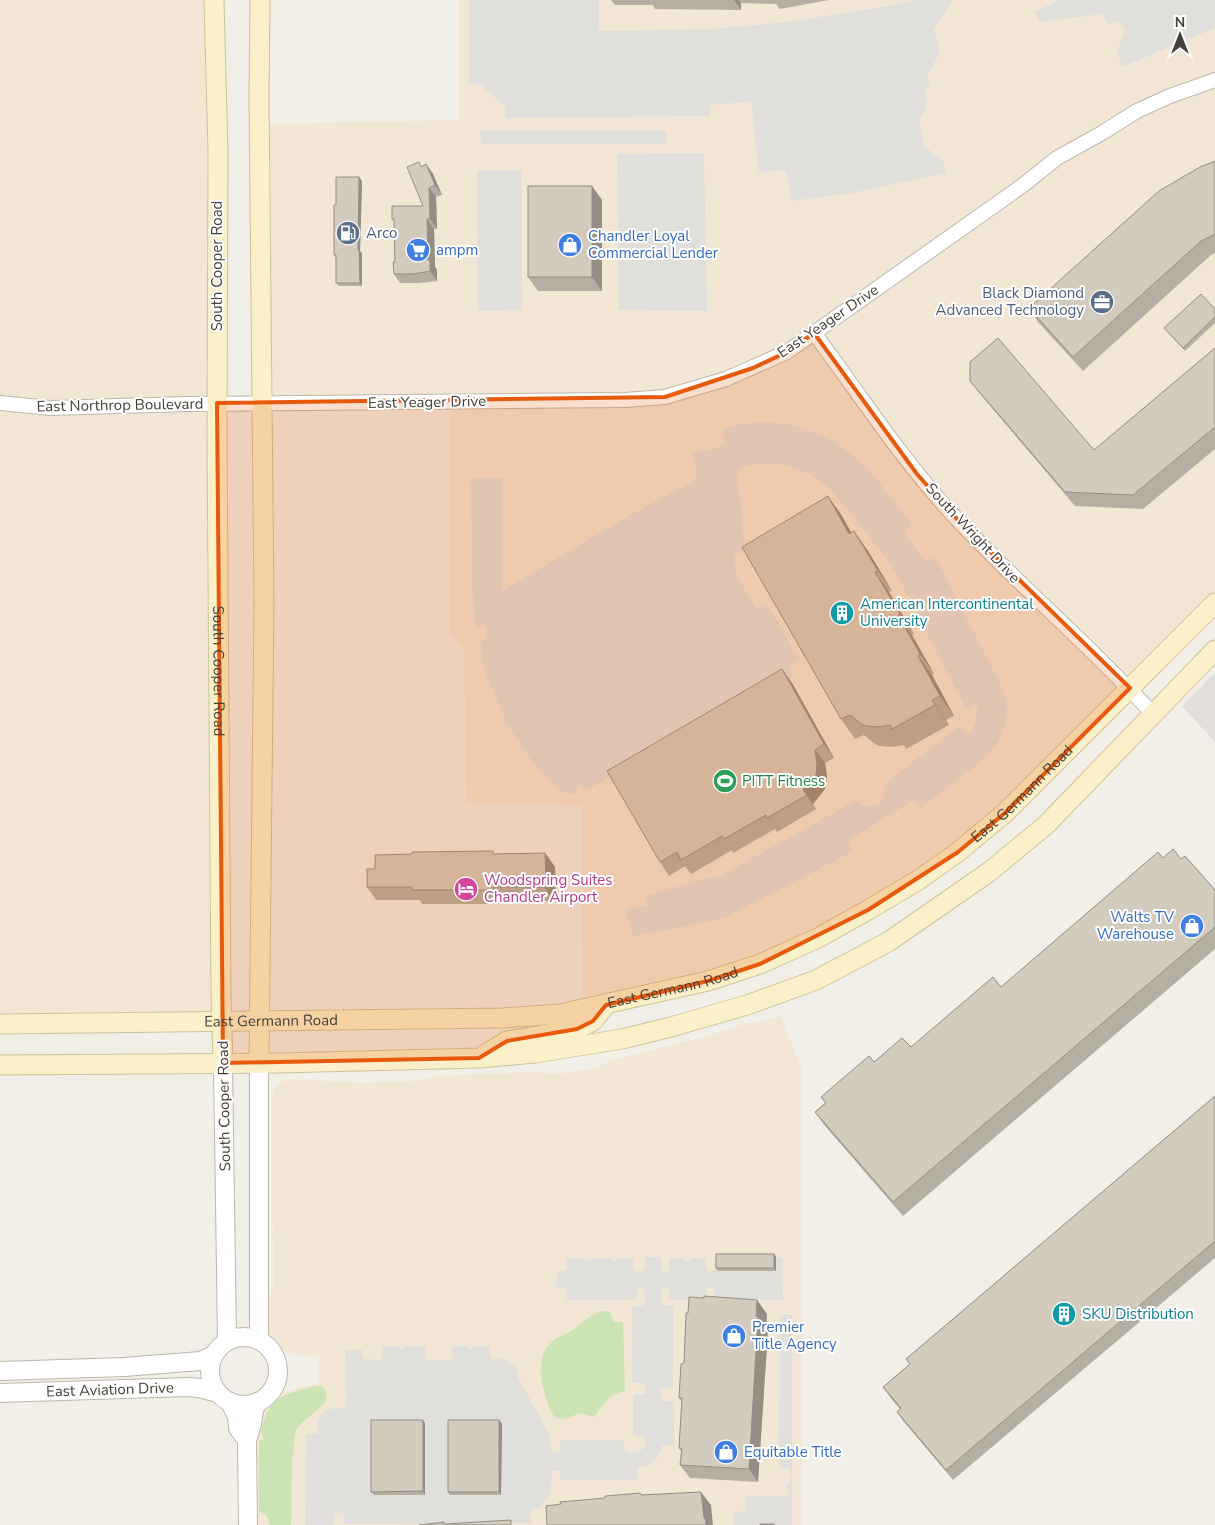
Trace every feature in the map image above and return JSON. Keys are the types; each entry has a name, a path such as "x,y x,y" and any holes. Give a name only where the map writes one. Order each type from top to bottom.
{"main road":[{"name":"South Cooper Road","path":"214,0 218,152 217,403 223,1063"},
{"path":"259,1063 264,614 259,99 260,0"},
{"name":"East Germann Road","path":"0,1024 502,1018 560,1014 708,981 760,964 818,938 917,880 958,852 1005,814 1215,603"},
{"path":"0,1065 259,1063 479,1058 535,1053 622,1039 747,1005 816,980 888,942 988,872 1046,825 1215,650"},
{"path":"479,1058 507,1041 577,1029 593,1021 606,1005"}],"street":[{"name":"East Yeager Drive","path":"239,403 625,400 665,398 726,379 787,352 1022,186 1056,158 1137,111 1170,96 1215,80"},
{"name":"South Wright Drive","path":"814,333 917,474 947,508 995,559 1130,688 1153,714"},
{"name":"East Northrop Boulevard","path":"0,404 50,408 239,403"},
{"name":"South Cooper Road","path":"223,1063 227,1341"},
{"path":"259,1063 259,1340"},
{"path":"224,1398 239,1405 257,1402 273,1389 278,1368 275,1357 268,1347 259,1340 248,1337 227,1341 213,1355 210,1365 212,1385 237,1417 238,1428 247,1440"},
{"name":"East Aviation Drive","path":"0,1371 133,1366 201,1361 213,1355"},
{"name":"East Aviation Drive","path":"0,1393 188,1387 199,1388 224,1398"},
{"path":"248,1525 247,1440 257,1402"}],"highlighted area":[{"path":"814,333 917,474 953,515 1130,688 1005,813 958,852 868,910 760,964 708,981 606,1005 593,1021 577,1029 507,1041 479,1058 223,1063 217,403 665,397 753,368 787,352"}],"shaded area":[{"path":"0,0 212,0 222,1021 0,1024"},
{"path":"459,0 1215,0 1215,603 1005,813 818,938 583,1009 582,806 467,802 464,649 449,633 449,402 262,403 259,124 459,120"},
{"path":"469,0 599,0 599,31 712,29 787,22 914,0 951,0 952,3 934,29 940,52 927,76 930,88 924,89 927,102 919,124 925,147 943,161 946,173 852,193 791,201 790,187 785,170 759,172 751,102 710,105 710,116 505,118 505,107 480,84 469,83"},
{"path":"1059,0 1215,0 1215,28 1122,67 1117,52 1125,31 1119,21 1108,25 1102,14 1040,22 1035,12"},
{"path":"480,131 666,131 666,144 481,144"},
{"path":"704,153 707,311 619,310 617,154"},
{"path":"477,170 521,170 522,310 478,311"},
{"path":"764,422 793,425 836,442 870,471 912,524 904,530 924,561 935,556 1002,688 1006,698 1007,710 1004,729 996,746 984,759 920,809 914,800 848,840 852,852 726,917 633,936 625,909 648,905 646,895 722,875 855,801 864,806 873,806 880,803 884,796 885,784 959,726 966,735 972,731 976,722 977,704 966,709 897,575 883,554 847,509 829,488 812,475 787,465 765,463 742,466 737,470 745,552 734,554 736,574 756,609 767,604 799,659 791,663 789,669 793,676 588,789 578,786 576,795 568,794 554,786 536,767 507,724 486,674 482,659 481,641 487,638 486,625 476,627 472,585 471,478 502,478 502,591 632,514 697,479 693,452 712,450 725,443 722,428"},
{"path":"1215,673 1215,742 1182,706"},
{"path":"781,1016 802,1070 802,1525 258,1525 258,1428 262,1413 270,1402 284,1392 319,1383 319,1356 300,1356 282,1350 272,1338 268,1326 268,1304 273,1287 272,1097 273,1091 279,1083 288,1079 363,1083 412,1081 435,1076 573,1072 599,1067 611,1061 704,1037 746,1023 756,1023"},
{"path":"645,1257 661,1257 661,1269 665,1273 669,1270 669,1258 684,1258 688,1262 691,1258 706,1258 706,1269 710,1272 714,1270 714,1258 782,1257 783,1300 714,1300 714,1289 710,1287 706,1289 706,1300 669,1300 669,1289 662,1289 661,1305 673,1306 673,1388 661,1389 661,1399 664,1401 674,1401 674,1445 663,1445 655,1460 648,1465 638,1468 637,1480 560,1480 560,1471 552,1470 551,1493 542,1506 530,1512 530,1523 344,1524 344,1513 341,1512 335,1514 333,1525 305,1525 306,1434 318,1433 318,1421 324,1411 343,1408 346,1405 345,1350 362,1350 364,1359 380,1360 382,1358 382,1346 396,1346 401,1349 405,1346 425,1346 425,1357 427,1360 450,1360 453,1357 452,1346 467,1346 471,1349 474,1346 489,1346 491,1359 501,1358 517,1367 518,1377 549,1434 552,1451 558,1452 560,1450 560,1440 623,1440 627,1452 637,1452 644,1448 645,1437 633,1436 633,1395 645,1394 645,1384 632,1382 632,1342 634,1340 632,1339 632,1321 634,1319 632,1307 645,1305 644,1289 637,1289 636,1300 567,1300 566,1289 556,1287 557,1272 567,1270 567,1259 586,1258 589,1261 593,1258 612,1258 615,1261 633,1258 633,1270 640,1272 644,1269"},
{"path":"780,1315 792,1315 792,1525 734,1525 734,1512 745,1511 746,1496 787,1496 789,1494 785,1485 791,1481 790,1468 779,1468"}],"green space":[{"path":"603,1311 609,1311 614,1322 623,1322 625,1391 609,1399 593,1417 581,1413 564,1419 556,1418 549,1407 542,1380 541,1365 544,1352 554,1340 571,1331 591,1316"},
{"path":"314,1386 322,1386 326,1393 326,1399 323,1405 305,1420 296,1431 292,1458 291,1525 270,1525 266,1515 259,1511 259,1442 264,1438 261,1434 264,1421 272,1404 278,1399"}],"building":[{"path":"1215,161 1215,234 1201,241 1073,357 1029,308 1159,191 1200,167"},
{"path":"419,162 421,167 426,164 435,185 429,188 430,219 427,219 430,271 413,274 394,274 394,219 392,219 392,206 423,206 407,167"},
{"name":"Arco","path":"336,177 359,177 358,250 360,283 336,283 334,205 336,205"},
{"name":"Chandler Loyal Commercial Lender","path":"528,186 592,186 592,277 528,277"},
{"path":"1201,294 1215,309 1215,317 1183,348 1164,328"},
{"path":"998,338 1094,450 1215,348 1215,427 1133,495 1065,492 970,381 970,362"},
{"name":"American Intercontinental University","path":"828,496 849,534 854,531 878,571 875,572 900,614 898,615 920,654 918,656 940,696 932,700 935,705 892,729 890,725 879,727 866,726 850,715 841,719 742,547"},
{"name":"PITT Fitness","path":"782,669 824,744 815,750 816,775 803,790 807,795 767,818 766,815 724,839 722,836 681,860 677,852 660,862 607,771"},
{"path":"1173,849 1181,859 1185,856 1215,890 1215,927 893,1202 815,1112 826,1103 821,1097 869,1056 874,1062 902,1038 911,1047 993,977 1001,987 1158,852 1163,858"},
{"path":"493,851 493,854 545,853 546,882 544,887 493,887 493,890 412,890 412,887 367,887 367,869 375,869 375,855 412,854 412,852"},
{"name":"SKU Distribution","path":"1215,1096 1215,1241 946,1470 897,1412 901,1408 883,1387 910,1364 906,1359"},
{"path":"716,1254 774,1254 774,1268 716,1268"},
{"path":"704,1296 757,1300 756,1316 758,1317 749,1469 680,1465 682,1449 679,1448 682,1398 679,1398 681,1364 684,1363 686,1313 688,1313 689,1297 704,1298"},
{"path":"371,1420 423,1420 423,1491 371,1492"},
{"path":"448,1420 499,1420 499,1492 448,1492"},
{"path":"701,1492 706,1525 547,1525 546,1506 561,1504 560,1502 640,1493 641,1495"},
{"path":"511,1520 511,1525 419,1525 444,1522 445,1524"}],"place":[{"name":"Arco","path":"348,233"},
{"name":"Chandler Loyal Commercial Lender","path":"570,245"},
{"name":"ampm","path":"418,250"},
{"name":"Black Diamond Advanced Technology","path":"1102,302"},
{"name":"American Intercontinental University","path":"842,613"},
{"name":"PITT Fitness","path":"725,781"},
{"name":"Woodspring Suites Chandler Airport","path":"466,889"},
{"name":"Walts TV Warehouse","path":"1192,926"},
{"name":"SKU Distribution","path":"1064,1314"},
{"name":"Premier Title Agency","path":"734,1336"},
{"name":"Equitable Title","path":"726,1452"}]}
